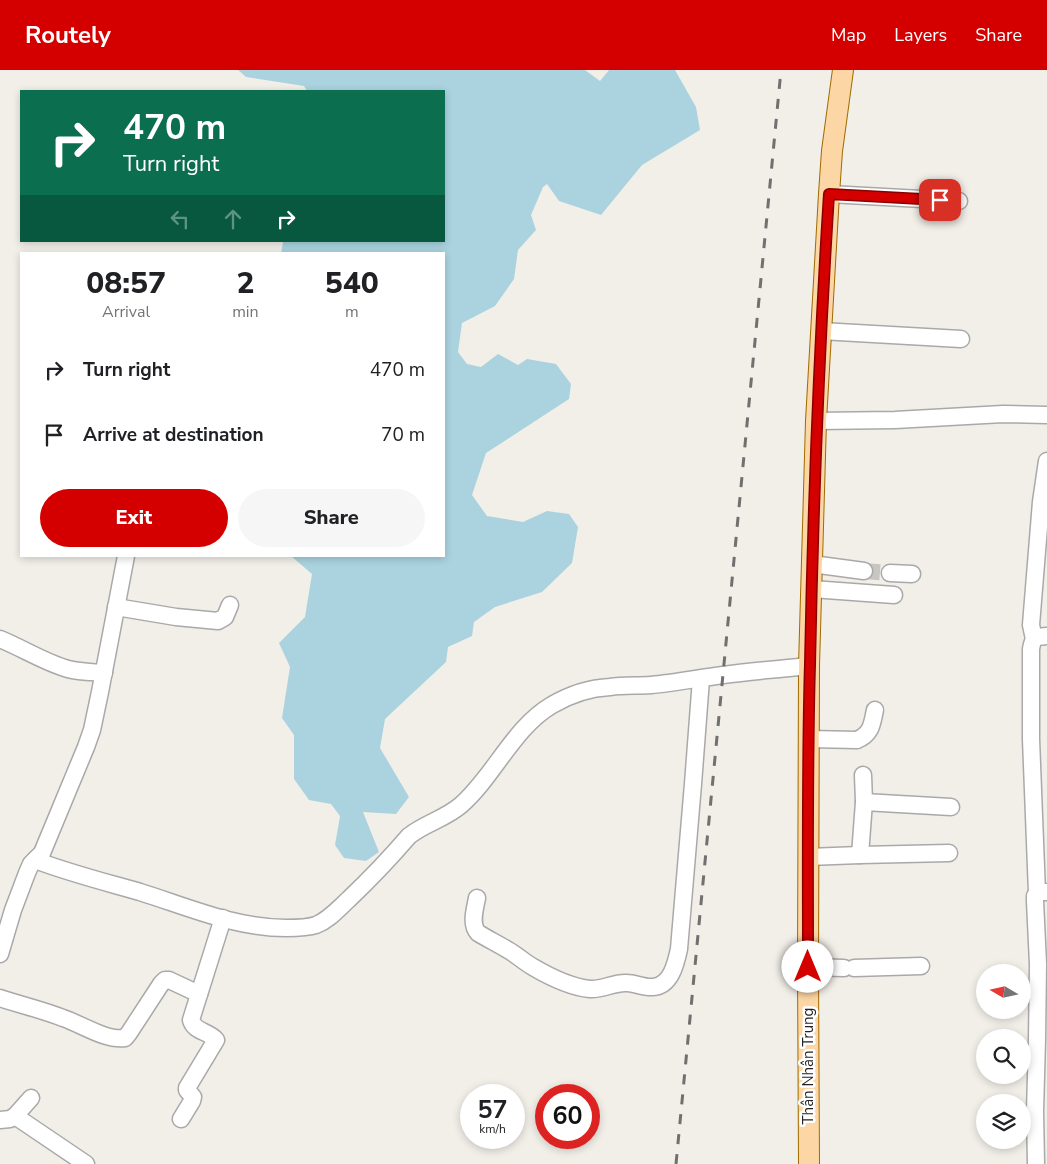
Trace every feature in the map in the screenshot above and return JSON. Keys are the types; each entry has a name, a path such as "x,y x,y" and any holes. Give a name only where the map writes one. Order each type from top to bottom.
{"main road":[{"name":"Thân Nhân Trung","path":"809,1164 809,739 816,421 832,151 843,70"}],"street":[{"path":"829,194 959,201"},
{"path":"821,332 961,339"},
{"path":"816,421 895,420 1003,414 1047,415"},
{"path":"1036,1164 1034,1111 1038,964 1035,896 1042,893 1031,740 1030,674 1032,642 1040,638 1031,625 1041,502 1047,461"},
{"path":"0,954 13,910 27,873 31,864 42,853 92,730 126,557"},
{"path":"812,564 864,571"},
{"path":"890,573 912,574"},
{"path":"812,589 894,595"},
{"path":"116,607 168,616 218,621 225,617 230,605"},
{"path":"0,638 67,669 104,672"},
{"path":"35,860 254,926 296,928 316,925 337,911 374,875 409,836 451,813 461,805 482,783 524,729 535,717 552,705 590,689 652,685 810,666"},
{"path":"477,898 473,924 475,930 509,950 532,967 580,988 604,988 626,983 653,987 661,985 673,972 678,949 701,678"},
{"path":"809,739 857,740 863,738 870,731 875,710"},
{"path":"860,855 864,802 863,775"},
{"path":"864,802 951,807"},
{"path":"808,857 949,853"},
{"path":"181,1119 193,1097 187,1088 216,1040 195,1028 191,1023 191,1016 223,918"},
{"path":"808,967 921,966"},
{"path":"0,998 64,1018 94,1032 118,1039 125,1038 129,1033 165,980 169,980 199,994"},
{"path":"31,1098 8,1118 86,1164"}],"water":[{"path":"238,70 585,70 600,81 609,70 675,70 696,107 700,130 642,165 601,215 559,201 547,184 543,187 531,215 536,230 518,250 514,279 495,306 462,323 458,352 467,364 481,367 498,354 518,365 527,359 556,364 571,384 569,399 486,453 472,495 487,516 523,522 547,511 569,514 578,527 572,563 542,592 495,607 474,622 472,636 448,647 446,662 385,719 380,748 409,797 396,814 363,812 379,852 366,861 344,858 335,845 340,816 331,804 309,800 294,779 294,735 282,718 290,667 279,643 305,617 312,574 292,557 445,557 445,252 281,252 283,242 445,242 445,90 306,90 304,86 246,77"}],"tunnel":[{"path":"864,571 890,573"}],"railway":[{"path":"676,1164 781,70"}],"route":[{"path":"808,967 812,564 816,421 829,194 940,200"}]}
